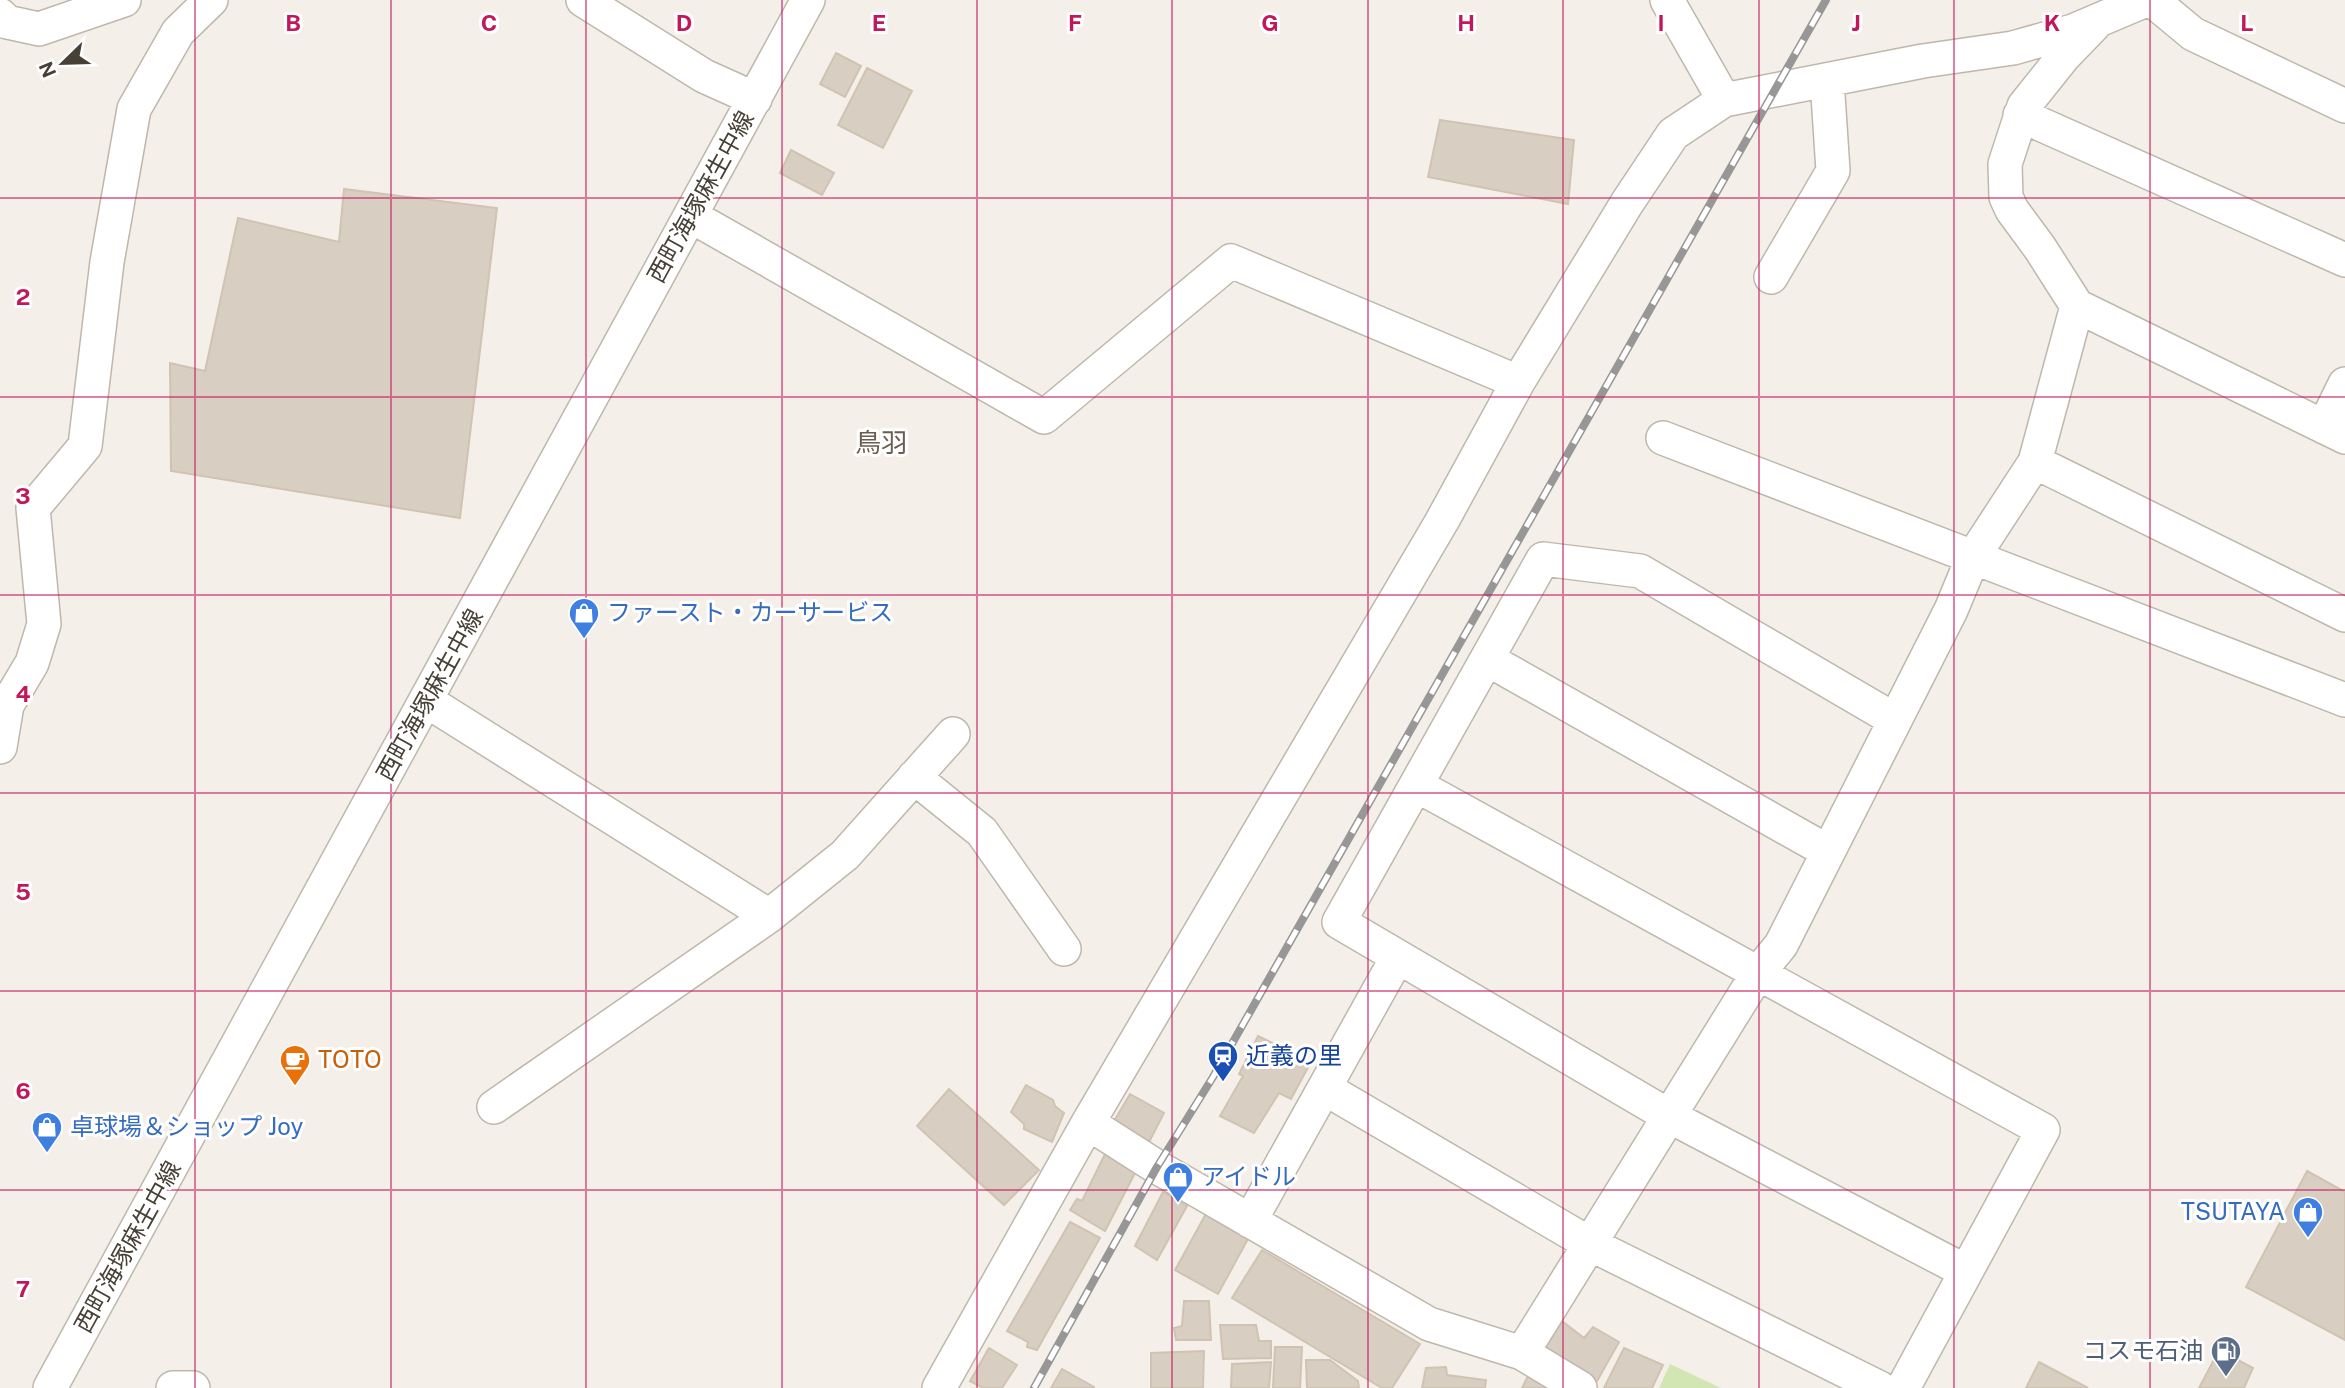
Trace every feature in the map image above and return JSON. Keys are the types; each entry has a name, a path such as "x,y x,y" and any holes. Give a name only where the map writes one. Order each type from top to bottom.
{"street":[{"path":"0,15 7,22 39,29 124,0"},
{"path":"0,747 7,705 32,663 44,624 33,508 85,446 107,262 134,109 178,32 211,0"},
{"path":"583,0 704,76 755,99"},
{"name":"西町海塚麻生中線","path":"50,1388 808,0"},
{"path":"1667,0 1724,100"},
{"path":"939,1388 1088,1123 1442,521 1518,382 1626,203 1673,134 1724,100 1923,61 2012,48 2073,31 2149,0 2193,34 2345,106"},
{"path":"2098,21 2064,56 2024,106 2005,164 2006,197 2012,210 2077,306 2335,432 2345,384"},
{"path":"1772,276 1808,241 1833,171 1827,80"},
{"path":"2020,115 2345,260"},
{"path":"691,216 1044,416 1231,261 1518,382"},
{"path":"1522,1353 1758,973 1781,945 1951,610 1973,557 2035,462 2077,306"},
{"path":"1663,438 2345,700"},
{"path":"2035,462 2345,615"},
{"path":"1895,720 1640,571 1543,559 1339,922 1669,1116 1965,1271"},
{"path":"1487,659 1828,851"},
{"path":"427,701 769,916"},
{"path":"494,1107 769,916 845,855 953,734"},
{"path":"914,777 982,832 1064,949"},
{"path":"1416,785 2043,1130 1903,1388"},
{"path":"1250,1221 1397,958"},
{"path":"1326,1089 1590,1244 1880,1388"},
{"path":"1088,1123 1157,1167 1430,1324 1522,1353 1580,1388"},
{"path":"173,1388 193,1388"}],"green space":[{"path":"1670,1364 1721,1388 1659,1388"}],"building":[{"path":"836,53 861,66 845,97 820,84"},
{"path":"867,68 912,91 883,148 838,125"},
{"path":"1440,120 1574,140 1568,204 1428,177"},
{"path":"791,150 834,173 822,195 780,173"},
{"path":"344,189 497,208 460,518 171,471 170,363 205,371 238,218 339,242"},
{"path":"1258,1036 1311,1062 1291,1099 1279,1093 1254,1133 1220,1116 1243,1076 1239,1074"},
{"path":"1026,1085 1053,1100 1055,1106 1064,1113 1052,1142 1024,1129 1024,1124 1011,1112"},
{"path":"949,1089 1039,1170 1004,1205 917,1126"},
{"path":"1130,1094 1164,1113 1148,1144 1113,1123"},
{"path":"1105,1154 1135,1173 1105,1231 1070,1210 1077,1199 1082,1201"},
{"name":"TSUTAYA","path":"2307,1171 2345,1192 2345,1340 2246,1287"},
{"path":"1163,1192 1187,1206 1157,1260 1135,1246"},
{"path":"1207,1212 1249,1237 1218,1294 1175,1270"},
{"path":"1070,1222 1100,1238 1037,1350 1027,1347 1028,1342 1007,1331"},
{"path":"1262,1250 1420,1344 1392,1388 1382,1388 1232,1298"},
{"path":"1184,1301 1209,1301 1211,1340 1176,1340 1174,1328 1182,1326"},
{"path":"1562,1321 1584,1338 1593,1327 1619,1342 1596,1383 1542,1353"},
{"path":"1220,1325 1256,1325 1259,1341 1271,1341 1271,1358 1223,1359"},
{"path":"1275,1347 1302,1347 1300,1388 1273,1388"},
{"path":"989,1348 1017,1365 1002,1388 983,1388 970,1381"},
{"path":"1624,1348 1663,1365 1652,1388 1604,1388"},
{"name":"コスモ石油","path":"2219,1350 2253,1368 2244,1388 2199,1388"},
{"path":"1204,1351 1203,1388 1151,1388 1151,1353"},
{"path":"1306,1360 1330,1360 1358,1381 1359,1388 1307,1388"},
{"path":"1271,1362 1269,1388 1231,1388 1232,1364"},
{"path":"2039,1362 2088,1388 2026,1388"},
{"path":"1446,1367 1447,1375 1486,1380 1485,1388 1422,1388 1426,1368"},
{"path":"1062,1369 1094,1387 1094,1388 1051,1388"},
{"path":"1529,1374 1555,1388 1522,1388"}],"railway":[{"path":"1034,1388 1157,1167 1213,1077 1826,0"}],"place":[{"name":"ファースト・カーサービス","path":"584,640"},
{"name":"近義の里","path":"1223,1083"},
{"name":"TOTO","path":"295,1087"},
{"name":"卓球場＆ショップ Joy","path":"47,1154"},
{"name":"アイドル","path":"1178,1204"},
{"name":"TSUTAYA","path":"2308,1239"},
{"name":"コスモ石油","path":"2226,1378"}],"district":[{"name":"鳥羽","path":"881,443"}]}
